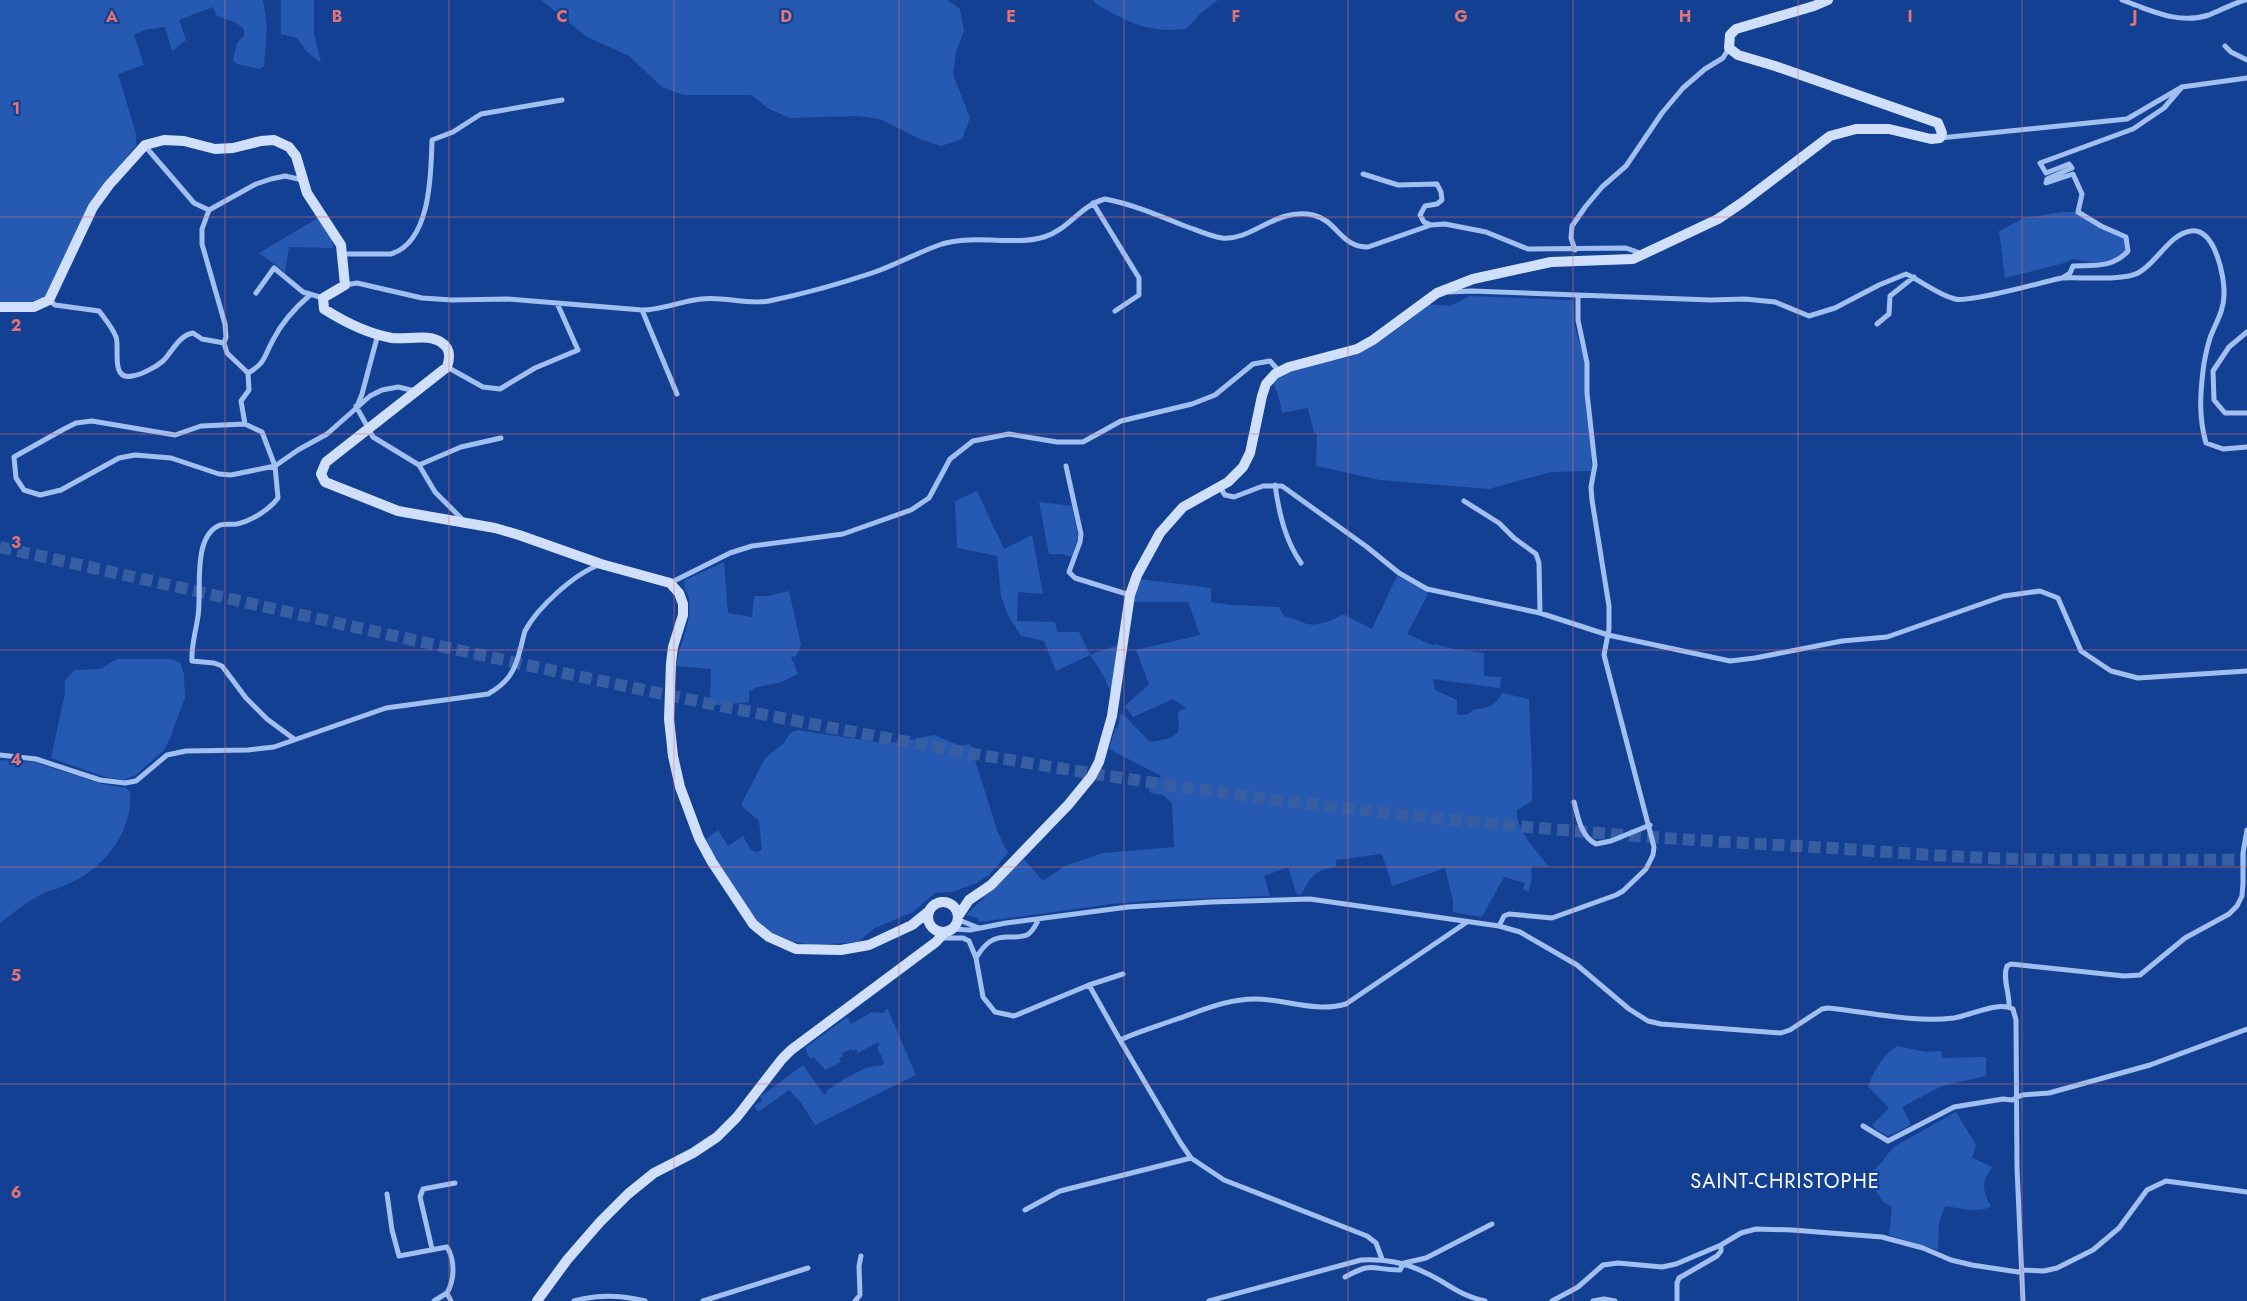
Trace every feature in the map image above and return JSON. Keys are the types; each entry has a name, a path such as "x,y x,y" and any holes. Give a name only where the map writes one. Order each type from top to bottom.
{"street":[{"path":"1574,250 1571,238 1572,226 1586,206 1602,187 1626,166 1662,113 1682,88 1705,68 1723,58 1729,48 1730,35 1736,29 1814,6 1828,0"},
{"path":"2122,0 2164,16 2180,18 2209,15 2230,4 2245,0"},
{"path":"2225,46 2231,52 2247,60"},
{"path":"1729,48 1738,55 1938,123 1942,133 1940,138"},
{"path":"538,1301 567,1260 600,1222 628,1194 654,1173 694,1153 717,1137 737,1118 782,1059 946,933 959,917 964,906 976,894 990,885 1068,805 1091,777 1099,762 1115,702 1130,595 1136,575 1160,532 1183,507 1236,476 1243,467 1250,453 1266,384 1279,371 1357,349 1373,340 1438,293 1473,279 1551,262 1633,259 1718,219 1830,136 1856,128 1889,129 1931,139 2127,119 2182,88 2247,78"},
{"path":"2062,278 2070,273 2073,266 2109,265 2121,258 2128,251 2126,237 2101,226 2078,212 2082,194 2073,174 2046,183 2047,179 2072,168 2069,164 2046,173 2040,162 2133,129 2164,108 2182,88"},
{"path":"343,254 390,254 396,252 409,240 419,226 426,211 432,140 452,132 481,114 562,100"},
{"path":"0,307 34,307 49,300 94,207 109,185 145,145 164,140 184,141 215,149 233,148 261,141 274,140 289,147 296,156 307,193 338,239 343,254 345,285"},
{"path":"145,145 194,203 209,210"},
{"path":"1363,174 1398,185 1436,184 1441,192 1442,200 1437,204 1425,206 1420,215 1424,222 1431,225"},
{"path":"245,424 241,401 249,390 248,373 227,353 224,343 226,337 225,324 202,244 202,229 209,210 256,184 271,178 285,176 303,180"},
{"path":"256,293 274,268 310,294 323,298 345,285 357,283 422,298 452,300 508,299 642,310 655,310 693,300 715,297 747,302 767,301 872,273 943,244 966,240 1033,239 1046,236 1072,220 1093,203 1105,199 1222,238 1250,232 1278,218 1302,214 1328,221 1346,240 1357,247 1368,247 1431,225 1445,224 1479,230 1528,249 1626,248 1643,254"},
{"path":"1093,203 1139,278 1138,295 1114,311"},
{"path":"1438,293 1472,291 1711,300 1745,299 1775,302 1809,316 1834,308 1879,285 1906,274 1914,277 1937,293 1957,300 2062,278 2120,277 2137,274 2154,262 2180,235 2198,231 2206,235 2213,245 2224,296 2220,316 2210,338 2203,370 2201,426 2206,443 2223,450 2247,447"},
{"path":"1877,324 1889,314 1890,296 1914,277"},
{"path":"248,373 263,362 273,339 310,294"},
{"path":"1499,926 1504,916 1509,914 1552,918 1623,891 1646,869 1653,855 1650,825 1604,655 1608,635 1609,606 1592,500 1591,488 1595,465 1587,393 1586,362 1578,320 1578,296"},
{"path":"323,298 324,309 337,317 392,338 438,340 448,349 450,356 447,367 323,465 321,474 324,482 398,511 465,522 519,535 601,564 670,583 679,593 683,604 683,616 673,647 670,719 675,764 680,787 699,838 712,862 753,924 769,937 796,949 823,951 869,945 912,925 928,912 935,903 947,902 976,894"},
{"path":"49,300 55,305 99,310 117,341 117,366 121,373 128,377 161,362 177,342 190,333 202,339 224,343"},
{"path":"447,367 483,387 500,389 535,368 578,350 557,303"},
{"path":"642,310 677,394"},
{"path":"2247,332 2229,347 2213,371 2214,400 2225,413 2247,414"},
{"path":"356,406 362,394 378,334"},
{"path":"670,583 730,553 752,546 843,534 911,510 929,498 950,459 973,442 1009,434 1057,442 1083,442 1120,421 1192,404 1215,395 1253,364 1270,361 1279,371"},
{"path":"294,740 267,719 246,698 222,666 214,663 192,662 199,614 199,563 206,540 212,530 220,525 245,522 272,506 278,498 275,466 262,432 245,424 201,426 175,435 92,421 76,424 14,457 16,478 24,490 40,495 61,490 119,458 134,455 171,458 219,474 231,475 275,466 298,450 327,434 356,406 370,396 390,388 404,388 413,393"},
{"path":"356,406 368,428 380,442 419,465 435,492 465,522"},
{"path":"419,465 461,447 501,438"},
{"path":"1066,466 1081,534 1069,572 1075,578 1130,595"},
{"path":"1219,486 1225,494 1234,497 1263,486 1274,485 1289,490 1399,573 1427,589 1540,613 1608,635 1730,660 1842,642 1887,637 2004,596 2040,591 2058,598 2081,651 2111,671 2138,678 2247,671"},
{"path":"1274,485 1287,539 1301,563"},
{"path":"1464,501 1499,523 1514,538 1536,554 1539,563 1540,613"},
{"path":"0,755 36,759 100,780 125,783 136,781 167,755 186,751 265,748 294,740 386,708 488,694 512,674 517,665 524,633 531,621 580,574 601,564"},
{"path":"1574,802 1587,838 1596,844 1611,841 1650,825"},
{"path":"2009,1007 2010,999 2005,973 2007,966 2011,964 2124,976 2140,975 2185,938 2229,914 2237,906 2242,896 2243,853 2247,830"},
{"path":"946,933 1039,918 1128,907 1310,899 1499,926 1520,932 1577,965 1634,1012 1648,1021 1661,1024 1782,1033 1790,1030 1822,1009 1828,1008 1872,1014 1937,1019 1983,1011 1999,1005 2009,1007 2013,1009 2016,1020 2017,1168 2023,1301"},
{"path":"947,902 955,907 959,917 979,928"},
{"path":"924,950 931,938 928,912"},
{"path":"976,958 984,945 994,939 1001,936 1026,936 1039,918"},
{"path":"1120,1040 1138,1032 1228,1002 1257,999 1327,1008 1346,1004 1467,922"},
{"path":"912,925 931,926 969,941 976,958 983,997 995,1012 1014,1016 1089,985 1123,974"},
{"path":"1089,985 1191,1158 1224,1180 1367,1236 1376,1242 1382,1253 1382,1259"},
{"path":"1863,1126 1888,1141 1954,1107 2003,1099 2012,1100 2022,1094 2049,1093 2150,1065 2247,1029"},
{"path":"1025,1210 1060,1191 1191,1158"},
{"path":"1552,1301 1578,1288 1603,1265 1618,1263 1662,1267 1691,1259 1741,1233 1756,1229 1882,1237 1923,1248 1952,1260 1972,1265 2018,1272 2022,1270 2044,1271 2057,1268 2093,1250 2119,1228 2147,1190 2166,1181 2247,1192"},
{"path":"432,1250 420,1197 423,1190 454,1183"},
{"path":"387,1194 392,1230 399,1256 447,1247 452,1256 452,1283 447,1293 434,1301"},
{"path":"1345,1277 1370,1266 1400,1270 1404,1263 1426,1258 1492,1224"},
{"path":"1677,1301 1677,1283 1679,1278 1717,1256 1721,1251 1721,1245"},
{"path":"855,1301 860,1295 859,1266 861,1256"},
{"path":"1209,1301 1361,1260 1382,1259 1404,1263 1427,1273 1453,1290 1485,1301"},
{"path":"703,1301 808,1268"},
{"path":"447,1293 451,1301"},
{"path":"574,1301 592,1296 625,1296 645,1301"},
{"path":"1593,1301 1604,1299 1615,1301"}],"shaded area":[{"path":"0,0 263,0 267,27 264,66 259,69 237,64 233,60 237,43 244,35 244,29 235,22 217,16 213,7 179,20 186,40 172,51 165,27 145,30 134,35 144,65 118,74 136,134 136,146 104,185 48,294 37,301 26,304 0,304"},
{"path":"281,0 314,0 314,33 321,63 307,52 297,38 281,34"},
{"path":"541,0 947,0 960,9 964,31 956,52 953,75 970,118 962,139 941,146 920,139 880,119 858,116 790,118 769,109 751,95 683,95 662,87 629,56 587,37"},
{"path":"1093,0 1218,0 1201,13 1186,29 1172,30 1139,25 1108,11"},
{"path":"2062,212 2078,212 2126,237 2128,251 2109,265 2073,259 2005,278 1999,231 2024,218"},
{"path":"318,218 332,240 333,248 289,247 285,272 259,253"},
{"path":"1470,296 1571,300 1573,302 1575,327 1585,363 1592,471 1551,472 1489,489 1380,480 1316,466 1317,433 1314,433 1308,408 1282,413 1273,383 1283,375 1305,366 1343,359 1366,350 1429,304 1450,306"},
{"path":"977,491 1004,549 1032,535 1043,594 1018,592 1017,621 1055,622 1057,632 1079,632 1090,655 1056,671 1044,641 1021,636 1008,615 1001,596 997,556 957,548 955,501"},
{"path":"1039,502 1072,506 1078,536 1072,557 1061,554 1049,554"},
{"path":"724,562 728,613 752,617 754,596 768,596 789,591 801,645 796,656 791,657 798,674 779,683 757,687 749,691 749,702 710,706 711,669 676,666 689,615 690,605 684,586 685,580"},
{"path":"1397,576 1429,592 1407,634 1434,646 1435,644 1453,649 1484,653 1484,676 1501,677 1500,688 1433,679 1435,690 1457,700 1457,714 1466,715 1473,710 1490,706 1497,701 1502,693 1529,699 1532,801 1517,810 1517,818 1523,833 1549,867 1534,866 1531,868 1532,879 1528,892 1523,889 1525,883 1504,877 1482,917 1453,912 1453,901 1445,868 1392,886 1382,854 1336,860 1336,867 1318,872 1308,882 1302,894 1297,895 1288,867 1264,876 1270,896 1159,900 1111,904 979,922 978,918 966,915 1024,859 1043,881 1065,866 1103,853 1174,847 1172,803 1163,795 1151,793 1148,788 1161,776 1109,749 1115,729 1118,727 1120,715 1123,714 1150,742 1167,739 1177,734 1179,728 1178,712 1186,708 1173,699 1133,717 1125,706 1149,684 1136,650 1200,635 1188,602 1134,602 1139,579 1211,588 1211,602 1279,607 1284,616 1314,625 1324,623 1343,614 1372,629"},
{"path":"1120,644 1112,694 1102,673 1090,655"},
{"path":"117,659 171,659 180,663 184,674 185,697 164,750 136,775 123,780 105,777 51,758 65,693 65,680 75,670 100,669"},
{"path":"797,730 882,743 900,742 934,735 961,746 970,744 998,833 1008,853 989,875 977,883 952,892 935,893 913,912 875,928 858,942 815,945 793,942 774,934 757,921 740,899 714,857 706,839 718,830 728,846 743,836 751,850 757,852 762,850 759,821 741,805 765,758 784,743 790,733"},
{"path":"0,760 34,762 102,784 126,788 130,792 130,806 122,834 105,858 95,868 67,885 36,897 0,923"},
{"path":"887,1008 916,1075 815,1125 800,1101 789,1090 758,1112 754,1106 762,1101 760,1097 803,1065 824,1095 827,1093 827,1090 861,1070 882,1066 884,1062 877,1047 880,1045 878,1042 858,1053 856,1049 853,1051 852,1049 842,1053 843,1056 839,1058 841,1062 825,1070 814,1057 810,1059 805,1048 847,1017 851,1024 872,1012 884,1013"},
{"path":"1897,1046 1927,1052 1941,1051 1942,1058 1986,1057 1986,1076 1942,1086 1902,1107 1911,1125 1888,1136 1872,1125 1889,1108 1868,1086 1880,1063"},
{"path":"1956,1112 1976,1145 1972,1158 1993,1167 1986,1176 1984,1186 1991,1206 1975,1210 1945,1206 1939,1223 1938,1250 1889,1235 1892,1207 1883,1202 1875,1189 1871,1190 1868,1173 1877,1168 1897,1145"}],"tunnel":[{"path":"0,547 439,646 733,708 880,737 1176,786 1401,815 1628,835 1988,858 2247,860"}],"district":[{"name":"SAINT-CHRISTOPHE","path":"1785,1181"}]}
